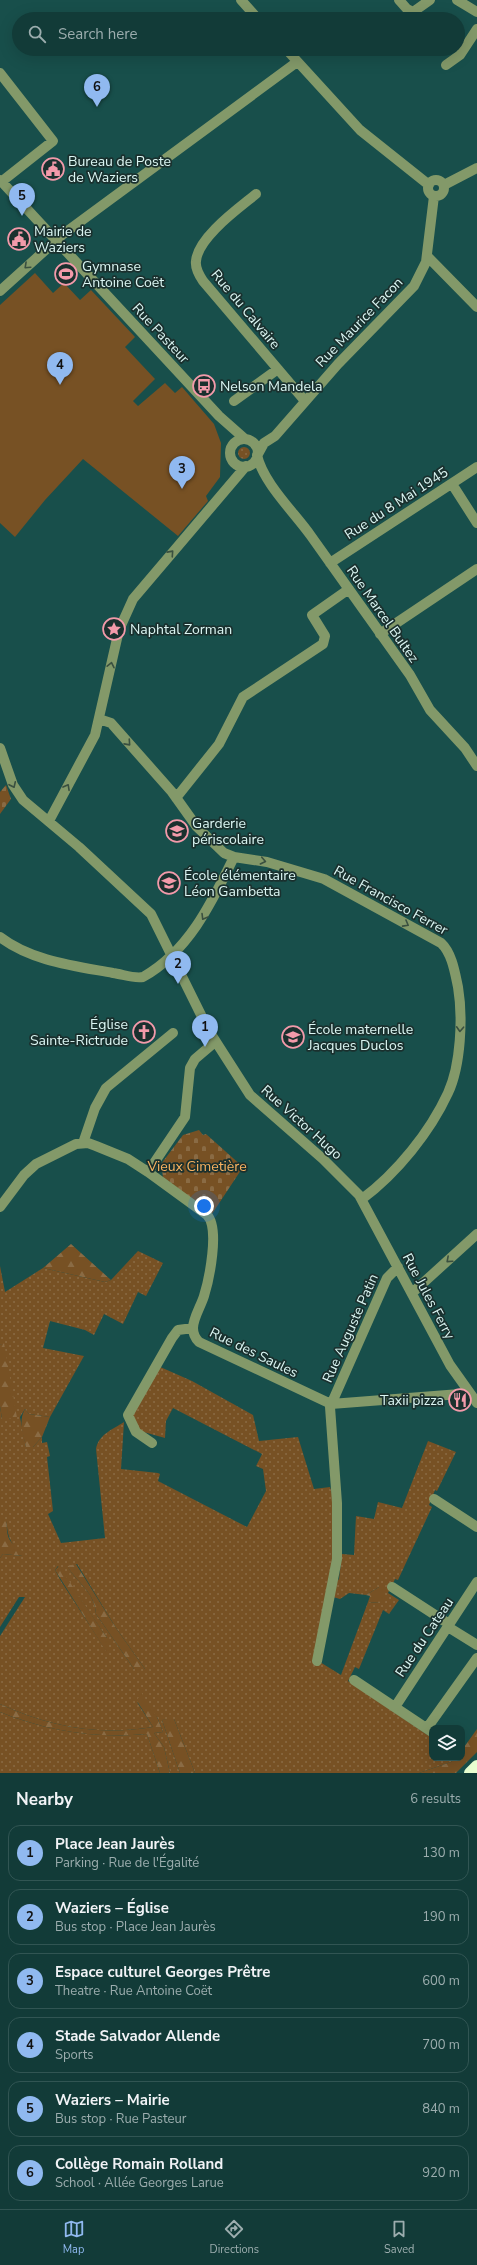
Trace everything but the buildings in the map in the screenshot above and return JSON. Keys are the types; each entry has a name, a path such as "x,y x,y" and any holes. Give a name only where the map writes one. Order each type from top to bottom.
{"highway":[{"path":"470,1773 477,1766"}],"street":[{"path":"241,0 252,12"},
{"path":"399,0 407,10 413,12 430,0"},
{"path":"457,0 477,12"},
{"path":"465,48 477,29"},
{"path":"292,56 360,130 429,185"},
{"path":"446,65 460,56"},
{"path":"0,291 55,241 297,62"},
{"path":"0,73 53,141 1,181"},
{"path":"444,185 477,168"},
{"path":"429,185 436,180 444,185"},
{"name":"Rue Pasteur","path":"1,181 55,241 219,416 247,440"},
{"path":"429,185 429,193 434,196 443,193 444,185"},
{"name":"Rue du Calvaire","path":"256,194 215,228 199,252 196,264 203,281 305,401"},
{"name":"Rue Maurice Facon","path":"258,454 264,443 280,429 351,350 410,291 421,273 427,256 434,196"},
{"path":"427,256 477,307"},
{"name":"Rue du Calvaire","path":"234,401 278,369"},
{"name":"Rue Pasteur","path":"219,416 231,435 232,447"},
{"name":"Rue Maurice Facon","path":"247,440 266,437 280,429"},
{"path":"49,821 93,739 119,630 132,599 248,466 258,454 256,446 247,440 237,441 232,447 230,454 234,462 239,466 248,466"},
{"name":"Rue Marcel Bultez","path":"258,454 260,465 266,477 349,589 410,675 430,710 465,748 477,766"},
{"name":"Rue Marcel Bultez","path":"248,466 266,477"},
{"name":"Rue du 8 Mai 1945","path":"330,563 477,467"},
{"path":"452,484 477,523"},
{"path":"380,634 477,569"},
{"path":"176,798 219,744 243,698 323,644 325,636 312,615 349,589"},
{"name":"Rue Francisco Ferrer","path":"99,719 110,723 176,798 184,811 208,839 224,853 234,857 262,860 324,879 441,942 448,951 457,984 461,1014 458,1048 450,1089 437,1112 410,1152 373,1190 362,1199"},
{"name":"Rue Victor Hugo","path":"0,748 16,790 27,804 49,821 147,909 215,1042 254,1099 323,1159 362,1199"},
{"path":"0,937 18,949 50,959 86,969 143,977 171,954 204,916 234,857"},
{"path":"83,1143 95,1108 106,1088 173,1033"},
{"path":"0,1207 24,1175 36,1164 72,1145 83,1143 92,1144 128,1159 148,1172 185,1117 190,1068 193,1062 215,1042"},
{"name":"Rue des Saules","path":"148,1172 212,1220 211,1266 205,1294 193,1328 195,1337 199,1342 331,1404"},
{"name":"Rue Jules Ferry","path":"362,1199 450,1365 477,1402"},
{"path":"412,1293 477,1234"},
{"name":"Rue Auguste Patin","path":"331,1404 387,1278 398,1267"},
{"path":"152,1443 136,1432 128,1415 175,1333 181,1330 193,1328"},
{"path":"317,1660 337,1559 337,1503 329,1414 331,1404 460,1394 468,1391"},
{"path":"434,1499 477,1527"},
{"name":"Rue du Cateau","path":"394,1707 477,1582"},
{"path":"392,1587 449,1625 477,1646"},
{"path":"432,1725 477,1658"},
{"path":"354,1680 429,1730"}],"green space":[{"path":"35,273 53,293 64,283 80,300 91,290 135,337 125,347 155,379 133,401 138,406 165,383 175,393 182,387 214,424 221,443 220,477 206,496 208,501 178,536 83,459 45,500 15,537 0,523 0,305"},
{"path":"246,447 249,448 249,458 242,459 239,458 238,451 239,448"},
{"path":"6,785 11,799 0,814 0,792"},
{"name":"Vieux Cimetière","path":"199,1130 203,1135 206,1134 243,1167 212,1214 163,1177 161,1164 183,1135"},
{"path":"71,1244 111,1280 105,1282 43,1268"},
{"path":"138,1251 163,1263 146,1296 138,1292 123,1324 104,1314 94,1335 85,1330 50,1321 43,1348 84,1356 50,1417 29,1414 25,1409 20,1417 26,1447 33,1447 42,1437 42,1443 47,1442 50,1456 47,1457 53,1511 48,1514 61,1543 105,1538 96,1449 103,1436 124,1422 121,1469 158,1473 160,1474 158,1481 247,1527 266,1491 263,1469 256,1466 262,1454 173,1408 166,1421 165,1438 140,1431 132,1415 158,1366 192,1381 253,1415 259,1441 298,1437 314,1489 330,1487 334,1505 334,1548 315,1659 341,1675 368,1602 380,1603 379,1587 366,1595 349,1593 340,1599 333,1597 335,1583 339,1579 342,1554 354,1555 356,1516 374,1519 378,1502 402,1508 428,1441 456,1452 437,1491 435,1490 429,1505 432,1507 398,1580 395,1579 388,1593 399,1600 389,1614 383,1610 359,1669 355,1667 348,1681 429,1736 429,1761 452,1761 451,1762 419,1773 195,1773 174,1719 162,1720 180,1773 170,1773 164,1747 154,1733 163,1732 157,1717 137,1702 153,1727 133,1730 94,1730 75,1728 37,1719 0,1704 0,1636 25,1597 19,1597 0,1627 0,1558 3,1554 23,1556 10,1540 7,1520 0,1520 0,1406 2,1419 4,1344 0,1345 0,1266 5,1292 43,1268 105,1282 111,1280","holes":["77,1564 116,1628 145,1669 134,1669 96,1614 95,1606 89,1594 68,1567","58,1566 107,1638 107,1652 61,1581 55,1570"]},
{"path":"4,1343 17,1418 2,1419 0,1406 0,1345"},
{"path":"25,1409 29,1414 50,1417 42,1437 33,1447 26,1447 21,1423"},
{"path":"0,1520 7,1520 8,1536 15,1546 24,1552 23,1556 3,1554 0,1558"},
{"path":"76,1564 116,1628 145,1669 134,1669 96,1614 95,1606 89,1594 67,1566"},
{"path":"59,1566 107,1638 107,1653 55,1570"},
{"path":"379,1587 384,1589 386,1601 380,1603 368,1602 370,1596 366,1595"},
{"path":"141,1692 157,1717 163,1732 154,1733 164,1747 170,1773 160,1773 147,1734 109,1735 72,1732 54,1729 18,1719 0,1712 0,1704 37,1719 75,1728 94,1730 133,1730 153,1727 137,1701"},
{"path":"0,1712 35,1724 72,1732 110,1735 147,1734 160,1773 0,1773"},
{"path":"174,1719 195,1773 180,1773 162,1720"},
{"path":"477,1729 477,1752 456,1773 419,1773 452,1761 465,1761 465,1746"}],"place":[{"name":"Collège Romain Rolland","path":"97,107"},
{"name":"Bureau de Poste de Waziers","path":"53,169"},
{"name":"Waziers – Mairie","path":"22,216"},
{"name":"Mairie de Waziers","path":"19,239"},
{"name":"Gymnase Antoine Coët","path":"66,274"},
{"name":"Stade Salvador Allende","path":"60,385"},
{"name":"Nelson Mandela","path":"204,386"},
{"name":"Espace culturel Georges Prêtre","path":"182,489"},
{"name":"Naphtal Zorman","path":"114,629"},
{"name":"Garderie périscolaire","path":"177,831"},
{"name":"École élémentaire Léon Gambetta","path":"169,883"},
{"name":"Waziers – Église","path":"178,984"},
{"name":"Église Sainte-Rictrude","path":"144,1032"},
{"name":"École maternelle Jacques Duclos","path":"293,1037"},
{"name":"Place Jean Jaurès","path":"205,1047"},
{"name":"Taxii pizza","path":"460,1400"}]}
